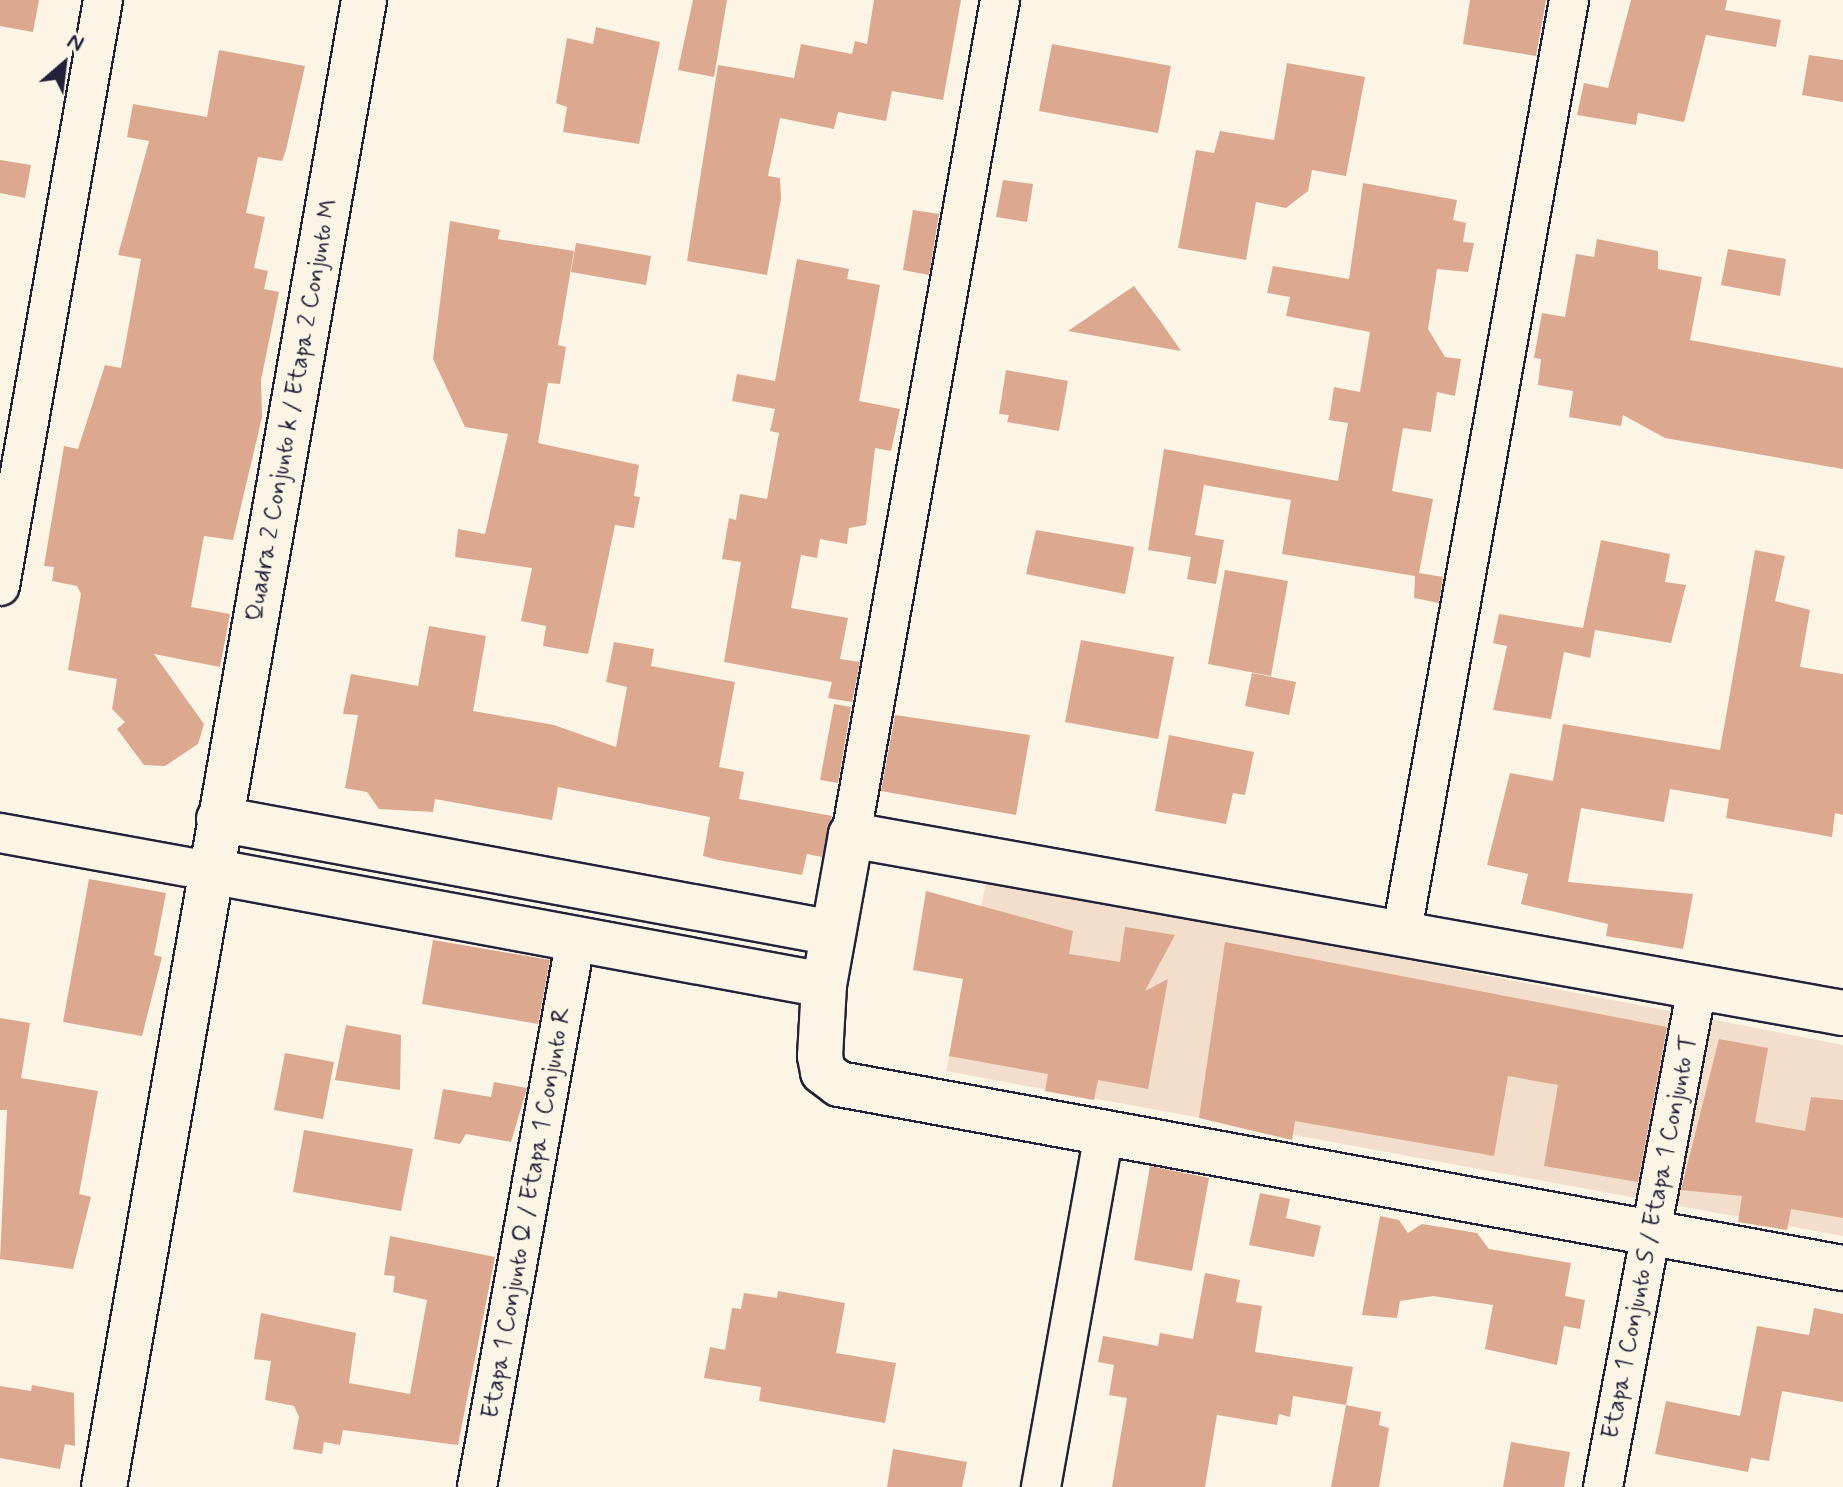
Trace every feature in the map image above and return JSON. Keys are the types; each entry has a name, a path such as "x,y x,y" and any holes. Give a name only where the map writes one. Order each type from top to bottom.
{"street":[{"path":"0,586 103,0"},
{"name":"Quadra 2 Conjunto k / Etapa 2 Conjunto M","path":"104,1487 364,0"},
{"path":"1000,0 824,985 821,1064 839,1084 1648,1235 1843,1268"},
{"path":"1402,931 1569,0"},
{"path":"219,819 833,933"},
{"path":"0,833 824,985"},
{"path":"851,835 1402,931 1843,1013"},
{"name":"Etapa 1 Conjunto Q / Etapa 1 Conjunto R","path":"477,1487 576,938"},
{"name":"Etapa 1 Conjunto S / Etapa 1 Conjunto T","path":"1603,1487 1697,987"},
{"path":"1041,1487 1104,1135"}],"shaded area":[{"path":"987,878 1843,1045 1843,1236 946,1071"}],"building":[{"path":"0,0 39,0 33,32 0,26"},
{"path":"693,0 727,0 714,77 678,70"},
{"path":"874,0 961,0 943,100 892,91 886,121 838,112 834,129 780,118 768,176 780,178 781,199 767,275 687,261 718,65 794,78 801,44 852,54 855,41 867,44"},
{"path":"1470,0 1546,0 1536,56 1463,44"},
{"path":"1631,0 1727,0 1725,10 1781,20 1776,47 1706,35 1684,122 1638,113 1636,125 1577,115 1584,83 1608,88"},
{"path":"596,27 660,42 639,144 563,132 567,107 556,103 567,38 593,44"},
{"path":"1052,44 1171,66 1158,133 1039,111"},
{"path":"219,50 305,66 282,161 258,157 246,213 265,217 254,268 268,271 264,289 279,292 261,380 262,417 233,540 204,536 191,607 230,614 220,667 154,654 204,724 198,744 165,766 144,765 117,729 125,722 112,709 117,679 68,670 81,594 77,586 52,581 54,567 44,566 64,446 78,449 105,365 121,368 141,259 118,255 149,141 127,137 133,104 207,117"},
{"path":"1809,55 1843,60 1843,102 1802,95"},
{"path":"1287,63 1365,77 1346,176 1312,170 1308,191 1286,208 1256,202 1246,260 1178,248 1196,150 1214,153 1220,131 1274,140"},
{"path":"0,160 31,165 25,198 0,193"},
{"path":"1003,180 1033,184 1027,222 996,217"},
{"path":"1363,183 1457,200 1453,220 1466,223 1463,242 1474,243 1468,272 1437,269 1428,329 1445,357 1461,359 1455,396 1437,392 1431,432 1403,428 1392,491 1433,499 1419,573 1443,577 1439,603 1414,598 1415,576 1282,554 1291,500 1204,485 1195,535 1224,540 1216,584 1187,579 1191,557 1148,550 1164,449 1338,481 1348,423 1329,420 1334,387 1360,392 1370,332 1286,316 1290,297 1267,293 1273,266 1349,279"},
{"path":"913,210 939,214 929,275 903,270"},
{"path":"450,221 500,230 498,239 574,251 558,345 566,347 560,384 548,383 538,443 639,465 634,496 640,497 634,528 615,525 588,654 543,646 546,626 521,621 532,568 455,557 458,529 485,534 508,434 465,427 433,359"},
{"path":"1597,239 1658,251 1658,269 1702,277 1690,340 1843,368 1843,469 1665,438 1623,415 1621,426 1569,417 1573,391 1538,385 1541,359 1534,358 1542,313 1565,317 1576,254 1594,257"},
{"path":"576,243 651,256 646,285 571,272"},
{"path":"1728,249 1786,259 1780,296 1721,285"},
{"path":"797,259 849,269 847,279 880,285 859,401 900,409 891,451 875,448 866,525 849,528 847,544 820,539 817,558 801,555 791,608 848,618 840,659 860,662 852,702 828,698 832,682 724,662 741,562 722,559 729,518 736,520 740,494 767,499 779,433 770,431 775,409 732,401 737,374 775,381"},
{"path":"1134,286 1161,322 1181,351 1068,331"},
{"path":"1006,370 1068,381 1059,431 1007,422 1009,415 999,414"},
{"path":"1036,530 1134,547 1125,594 1026,574"},
{"path":"1601,540 1670,554 1665,582 1686,585 1671,643 1595,630 1590,658 1564,652 1551,719 1493,710 1507,646 1493,643 1499,614 1583,628"},
{"path":"1755,550 1785,556 1775,601 1810,610 1800,667 1843,674 1843,815 1835,813 1832,837 1726,818 1729,799 1670,789 1664,822 1581,808 1568,882 1693,894 1683,949 1606,936 1608,924 1521,904 1528,874 1487,865 1510,773 1553,781 1563,724 1720,750"},
{"path":"1225,570 1288,581 1271,676 1208,664"},
{"path":"429,626 486,636 473,711 554,725 616,747 627,687 606,682 614,642 654,649 651,666 735,682 719,767 744,772 739,799 832,816 822,857 807,854 802,875 718,860 703,856 710,817 558,787 552,820 435,799 433,812 379,809 367,792 345,788 358,715 343,714 351,674 418,686"},
{"path":"1081,640 1174,657 1158,739 1065,722"},
{"path":"1252,673 1296,682 1289,715 1245,706"},
{"path":"834,704 851,707 838,783 820,780"},
{"path":"895,715 1030,735 1016,815 881,791"},
{"path":"1169,735 1254,752 1245,795 1233,793 1226,824 1155,811"},
{"path":"89,879 166,893 154,955 162,957 142,1036 63,1022"},
{"path":"926,891 1073,931 1069,954 1120,962 1125,927 1175,935 1145,991 1168,979 1148,1089 1098,1080 1094,1100 1045,1091 1048,1074 949,1056 963,979 913,970"},
{"path":"433,940 550,960 538,1024 422,1004"},
{"path":"1225,942 1667,1027 1638,1182 1544,1166 1558,1085 1508,1076 1494,1156 1295,1121 1292,1140 1199,1118"},
{"path":"0,1018 30,1023 21,1078 98,1091 79,1194 91,1197 73,1269 0,1259 7,1110 0,1110"},
{"path":"346,1025 401,1035 400,1090 335,1080"},
{"path":"1719,1039 1768,1048 1755,1122 1805,1131 1811,1097 1843,1100 1843,1218 1791,1209 1787,1230 1738,1222 1742,1196 1681,1190"},
{"path":"285,1053 334,1062 323,1119 274,1110"},
{"path":"494,1082 527,1088 511,1142 466,1134 460,1144 434,1139 443,1089 491,1097"},
{"path":"304,1130 413,1149 401,1211 293,1192"},
{"path":"1150,1166 1209,1178 1192,1271 1134,1260"},
{"path":"1260,1193 1290,1199 1286,1218 1321,1226 1314,1257 1249,1245"},
{"path":"1380,1216 1399,1220 1408,1233 1422,1224 1477,1233 1489,1249 1571,1263 1565,1296 1585,1300 1580,1329 1564,1326 1557,1365 1485,1349 1493,1305 1433,1296 1400,1301 1397,1318 1362,1315"},
{"path":"390,1236 495,1257 458,1445 343,1430 340,1445 324,1442 322,1454 293,1449 299,1417 294,1406 265,1400 271,1361 254,1359 261,1313 356,1333 349,1383 410,1394 427,1300 393,1292 395,1276 384,1275"},
{"path":"1205,1273 1240,1280 1236,1302 1262,1306 1255,1352 1353,1367 1346,1405 1293,1396 1290,1417 1279,1414 1277,1425 1217,1415 1205,1487 1112,1487 1127,1398 1109,1395 1114,1365 1098,1362 1103,1336 1158,1346 1160,1333 1193,1339"},
{"path":"778,1291 845,1303 836,1353 896,1363 885,1423 759,1401 761,1387 704,1378 710,1347 725,1350 732,1308 741,1309 744,1293 777,1298"},
{"path":"1814,1308 1843,1314 1843,1402 1782,1391 1769,1461 1751,1458 1748,1472 1655,1454 1666,1401 1740,1416 1757,1326 1809,1335"},
{"path":"32,1385 74,1393 75,1446 65,1444 60,1469 0,1458 0,1386 31,1391"},
{"path":"1346,1405 1381,1412 1379,1425 1389,1428 1379,1487 1331,1487"},
{"path":"1511,1442 1570,1452 1564,1487 1503,1487"},
{"path":"893,1449 967,1462 962,1487 887,1487"}]}
